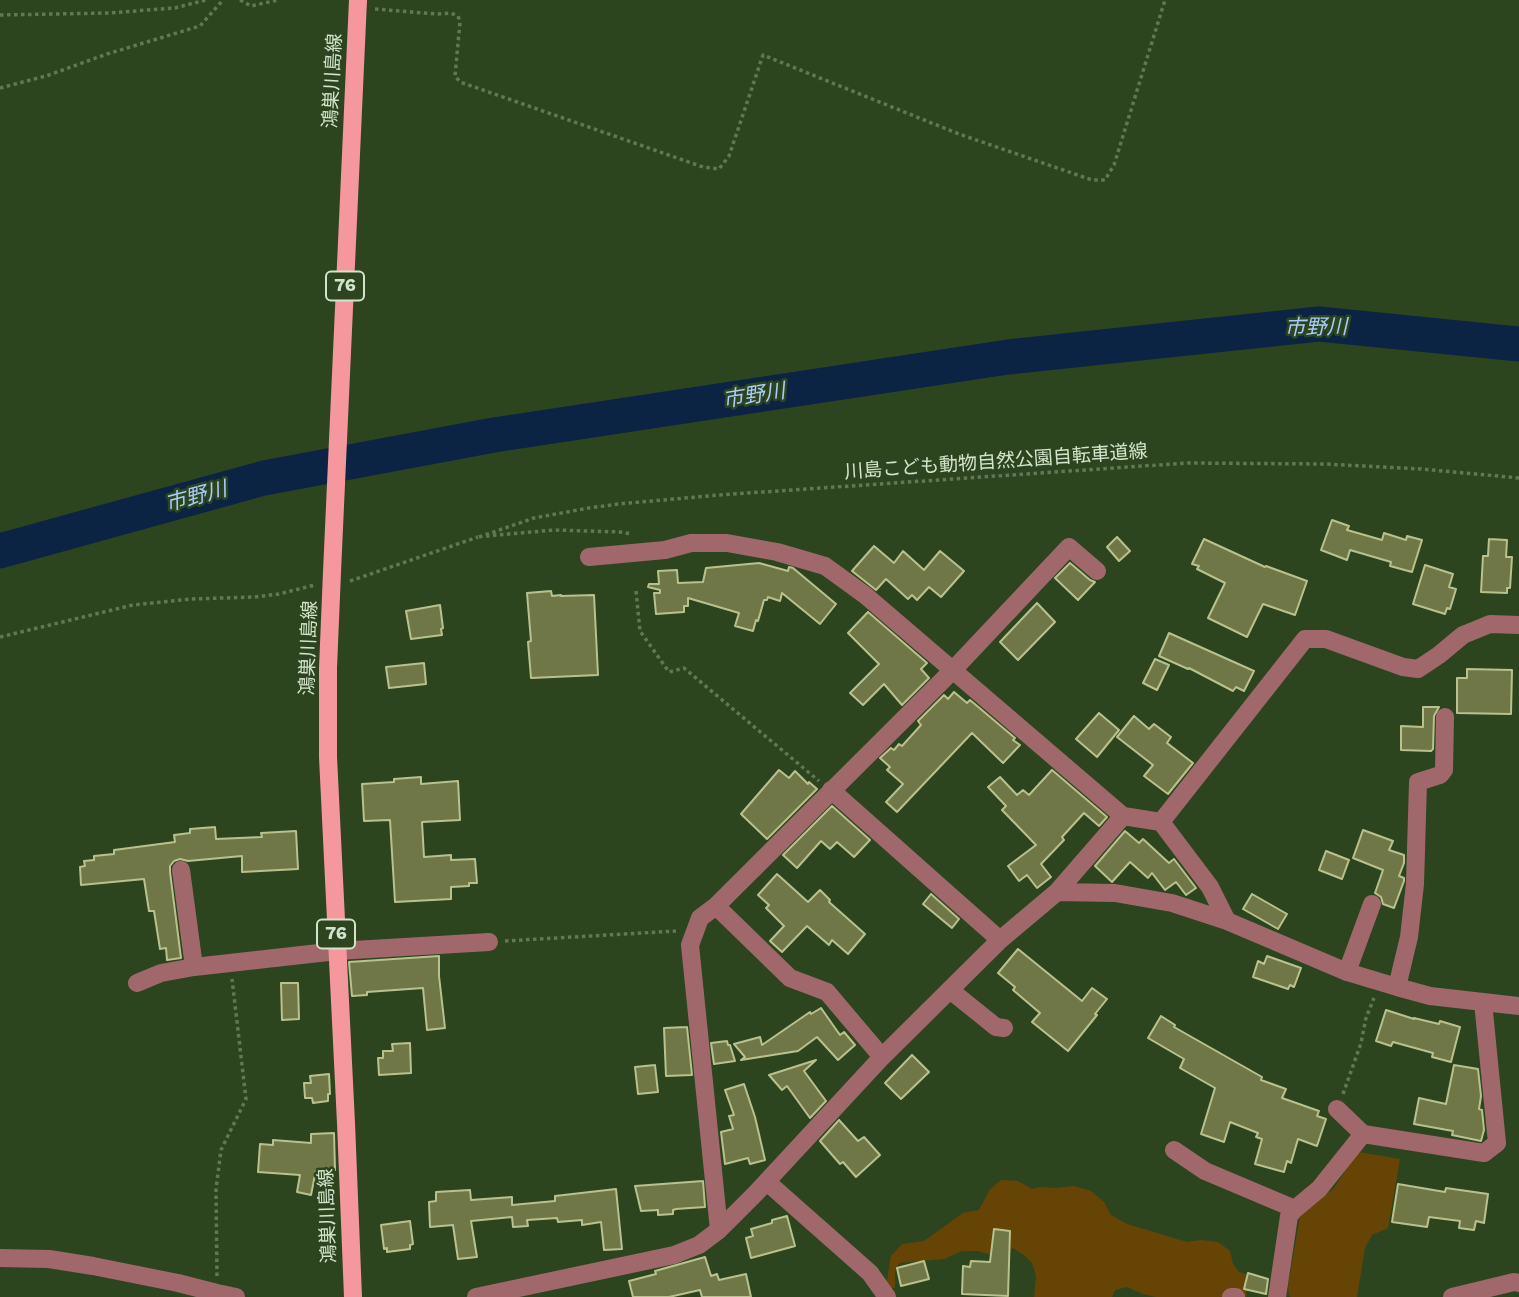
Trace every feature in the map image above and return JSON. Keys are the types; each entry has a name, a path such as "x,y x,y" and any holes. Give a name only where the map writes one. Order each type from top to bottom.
{"main road":[{"name":"鴻巣川島線","path":"353,1297 328,757 328,580 364,3"}],"street":[{"path":"589,557 665,550 691,543 727,543 777,552 825,566 865,595 1123,816 1161,822 1210,887 1227,922"},
{"path":"719,1230 691,945 700,918 716,906 953,670 1069,547 1097,571"},
{"path":"1161,822 1305,639 1326,639 1402,667 1418,669 1463,635 1481,627 1490,624 1519,625"},
{"path":"1389,984 1409,937 1416,884 1418,782 1440,775 1444,770 1445,717"},
{"path":"831,790 1000,940"},
{"path":"477,1297 674,1255 699,1245 719,1230 767,1182 883,1057 1000,940 1057,892 1123,816"},
{"path":"181,870 194,967"},
{"path":"1057,892 1115,893 1172,903 1227,922 1347,972 1430,996 1519,1006"},
{"path":"1347,972 1372,904"},
{"path":"716,906 790,978 827,992 883,1057"},
{"path":"137,984 161,972 194,967 337,951 489,942"},
{"path":"950,990 996,1027 1004,1028"},
{"path":"1337,1109 1363,1134 1484,1153 1497,1143 1483,1002"},
{"path":"1277,1297 1289,1216 1319,1189 1363,1134"},
{"path":"1174,1150 1205,1171 1295,1209"},
{"path":"767,1182 870,1273 887,1297"},
{"path":"0,1258 49,1259 93,1266 236,1297"},
{"path":"1452,1297 1519,1283"}],"path":[{"path":"0,15 108,13 175,8 206,0"},
{"path":"0,88 46,76 200,26 223,0"},
{"path":"240,0 251,6 278,0"},
{"path":"364,3 377,10 451,13 457,16 460,22 455,76 460,82 703,167 719,169 729,156 763,55 959,134 1092,180 1105,180 1114,165 1165,0"},
{"name":"川島こども動物自然公園自転車道線","path":"479,537 534,518 639,502 1188,463 1311,464 1421,469 1519,478"},
{"path":"0,636 147,603 255,597 279,594 328,580 346,582 479,537 554,530 643,535"},
{"path":"635,591 640,631 669,671 684,668 831,790"},
{"path":"489,942 695,929"},
{"path":"217,1293 216,1189 220,1150 246,1099 230,963"},
{"path":"1337,1109 1361,1043 1366,1018 1389,984"}],"shaded area":[{"path":"1358,1152 1400,1159 1388,1228 1372,1235 1365,1248 1357,1297 1291,1297 1288,1286 1300,1216 1334,1188"},
{"path":"1001,1180 1018,1181 1032,1189 1074,1186 1091,1191 1104,1202 1111,1215 1127,1224 1187,1242 1218,1242 1230,1251 1233,1264 1239,1272 1248,1275 1246,1297 1156,1297 1127,1287 1115,1290 1112,1297 1034,1297 1036,1276 1032,1263 1013,1248 998,1257 978,1251 962,1251 944,1259 899,1263 895,1272 895,1288 886,1287 891,1256 902,1244 924,1241 963,1213 979,1210 990,1189"}],"building":[{"path":"1332,520 1349,526 1347,530 1382,540 1384,533 1406,540 1407,536 1422,540 1412,572 1390,566 1391,562 1350,550 1347,560 1321,550"},
{"path":"1117,537 1130,551 1119,561 1107,547"},
{"path":"1204,539 1265,567 1307,581 1295,615 1263,604 1247,637 1208,618 1225,583 1192,564"},
{"path":"1489,539 1507,540 1506,557 1512,557 1510,588 1507,588 1507,593 1481,592 1483,556 1488,556"},
{"path":"874,546 894,563 903,551 924,570 940,551 964,571 941,597 929,587 917,600 912,595 908,599 886,579 876,590 852,571"},
{"path":"759,563 788,571 789,567 793,568 836,604 820,624 782,593 780,601 768,597 764,600 753,631 735,626 739,613 688,598 688,606 684,606 684,612 656,614 654,593 660,593 660,590 648,587 649,584 659,584 658,571 677,570 678,583 703,582 706,568"},
{"path":"1070,563 1095,582 1078,600 1055,578"},
{"path":"1425,565 1453,574 1449,587 1456,589 1450,609 1447,608 1445,614 1413,604"},
{"path":"551,591 552,596 594,595 598,675 531,678 527,593"},
{"path":"1037,603 1055,622 1018,660 1000,642"},
{"path":"440,605 442,635 411,639 406,611"},
{"path":"868,612 927,663 921,669 929,678 902,705 884,684 863,705 850,693 879,664 848,633"},
{"path":"1169,633 1254,671 1244,691 1236,687 1233,691 1159,656"},
{"path":"1155,659 1169,665 1157,690 1143,683"},
{"path":"424,663 426,684 389,688 386,667"},
{"path":"1467,669 1512,670 1511,714 1457,713 1457,678 1467,678"},
{"path":"954,692 967,703 970,700 1020,745 1003,763 972,733 897,812 886,802 903,784 887,770 890,767 880,758 891,748 894,750 899,744 902,746 921,725 918,721 944,695 948,699"},
{"path":"1423,707 1439,707 1434,716 1433,749 1401,750 1401,726 1423,727"},
{"path":"1099,713 1119,730 1097,757 1076,739"},
{"path":"1134,716 1149,729 1154,724 1171,737 1167,743 1193,763 1168,794 1144,776 1153,765 1117,737"},
{"path":"779,770 789,778 795,771 817,789 767,839 741,814"},
{"path":"1052,770 1107,817 1099,826 1084,813 1062,837 1064,840 1041,864 1051,877 1037,888 1027,875 1019,881 1008,866 1036,845 1002,810 1006,806 988,787 1000,777 1017,795 1023,790 1029,795"},
{"path":"421,777 421,784 458,781 460,820 422,822 424,857 451,855 451,860 475,859 477,883 451,887 451,899 395,902 390,820 364,821 362,784"},
{"path":"832,806 870,840 854,857 837,842 830,849 821,841 797,868 783,855"},
{"path":"215,827 216,839 262,837 261,833 296,831 298,869 242,872 242,856 174,861 170,872 181,958 167,960 166,948 160,949 154,911 149,911 144,879 81,885 80,867 85,866 84,861 94,860 94,856 114,854 114,850 175,842 174,835 190,833 190,829"},
{"path":"1363,830 1393,841 1389,850 1404,855 1399,876 1404,878 1404,881 1394,908 1383,904 1381,897 1375,893 1383,870 1353,858"},
{"path":"1125,831 1139,843 1143,839 1169,863 1174,859 1196,888 1186,895 1176,882 1165,890 1152,873 1148,878 1130,862 1112,882 1095,866"},
{"path":"1326,851 1349,860 1342,879 1319,870"},
{"path":"777,874 808,902 820,890 829,902 865,934 848,954 832,940 829,945 807,926 782,952 770,941 784,926 766,908 769,905 758,895"},
{"path":"931,894 959,919 952,928 923,904"},
{"path":"1252,894 1287,914 1278,929 1243,909"},
{"path":"1018,949 1082,1001 1092,988 1107,999 1068,1051 1032,1022 1040,1013 998,973"},
{"path":"439,956 445,1028 427,1030 423,988 367,992 367,995 352,996 349,962"},
{"path":"1267,956 1301,968 1294,987 1290,985 1288,989 1253,977 1258,961 1264,964"},
{"path":"281,983 298,983 299,1019 282,1020"},
{"path":"821,1008 840,1035 844,1032 855,1045 838,1060 817,1037 798,1051 741,1060 745,1057 734,1044 760,1037 762,1045 810,1012 811,1014"},
{"path":"1386,1010 1414,1019 1439,1024 1440,1021 1460,1027 1451,1062 1432,1057 1433,1053 1393,1042 1391,1046 1376,1041"},
{"path":"1161,1016 1175,1025 1174,1027 1262,1077 1261,1080 1286,1089 1282,1098 1319,1111 1317,1116 1326,1119 1317,1146 1298,1139 1291,1163 1287,1161 1284,1172 1255,1164 1262,1139 1256,1137 1258,1133 1230,1122 1224,1142 1201,1134 1215,1088 1180,1068 1184,1059 1148,1038"},
{"path":"687,1027 692,1075 666,1076 664,1028"},
{"path":"727,1041 735,1061 714,1064 711,1043"},
{"path":"410,1043 411,1073 379,1075 378,1058 383,1058 383,1051 393,1051 392,1044"},
{"path":"912,1055 929,1072 901,1099 885,1083"},
{"path":"816,1060 804,1071 826,1101 810,1118 787,1086 782,1090 769,1075"},
{"path":"655,1065 658,1092 638,1094 635,1067"},
{"path":"1454,1065 1478,1069 1481,1096 1479,1109 1482,1110 1484,1130 1481,1141 1452,1135 1453,1131 1414,1124 1419,1098 1446,1104"},
{"path":"329,1074 328,1101 313,1103 312,1098 305,1098 304,1083 311,1083 310,1076"},
{"path":"744,1084 765,1160 750,1164 748,1158 725,1164 721,1132 733,1129 729,1116 734,1115 725,1090"},
{"path":"839,1120 858,1141 864,1137 880,1155 856,1177 843,1162 840,1164 820,1141"},
{"path":"334,1133 335,1170 316,1170 311,1195 297,1192 300,1175 258,1172 260,1144 273,1145 273,1140 311,1143 311,1134"},
{"path":"703,1181 705,1207 676,1209 673,1214 658,1215 658,1210 641,1211 635,1186"},
{"path":"1398,1184 1445,1192 1446,1188 1488,1194 1484,1223 1476,1221 1474,1230 1459,1228 1460,1221 1429,1217 1427,1227 1392,1222"},
{"path":"616,1189 622,1249 604,1250 601,1222 582,1225 582,1220 558,1222 557,1218 527,1220 528,1226 513,1227 512,1217 471,1221 477,1257 458,1259 453,1225 430,1227 429,1202 436,1201 436,1192 470,1190 471,1200 512,1197 512,1205 555,1201 555,1196"},
{"path":"787,1216 795,1246 751,1258 746,1238 753,1236 751,1229"},
{"path":"410,1221 413,1244 410,1249 387,1252 387,1248 384,1249 381,1225"},
{"path":"994,1229 1010,1231 1008,1296 962,1294 963,1266 970,1267 971,1261 990,1262"},
{"path":"705,1257 711,1276 717,1274 719,1280 746,1274 751,1297 702,1297 700,1290 669,1297 633,1297 629,1281"},
{"path":"924,1261 929,1279 901,1286 897,1268"},
{"path":"1248,1273 1268,1279 1266,1294 1244,1289"}],"waterway":[{"name":"市野川","path":"0,551 264,478 494,435 1008,357 1319,324 1519,344"}]}
